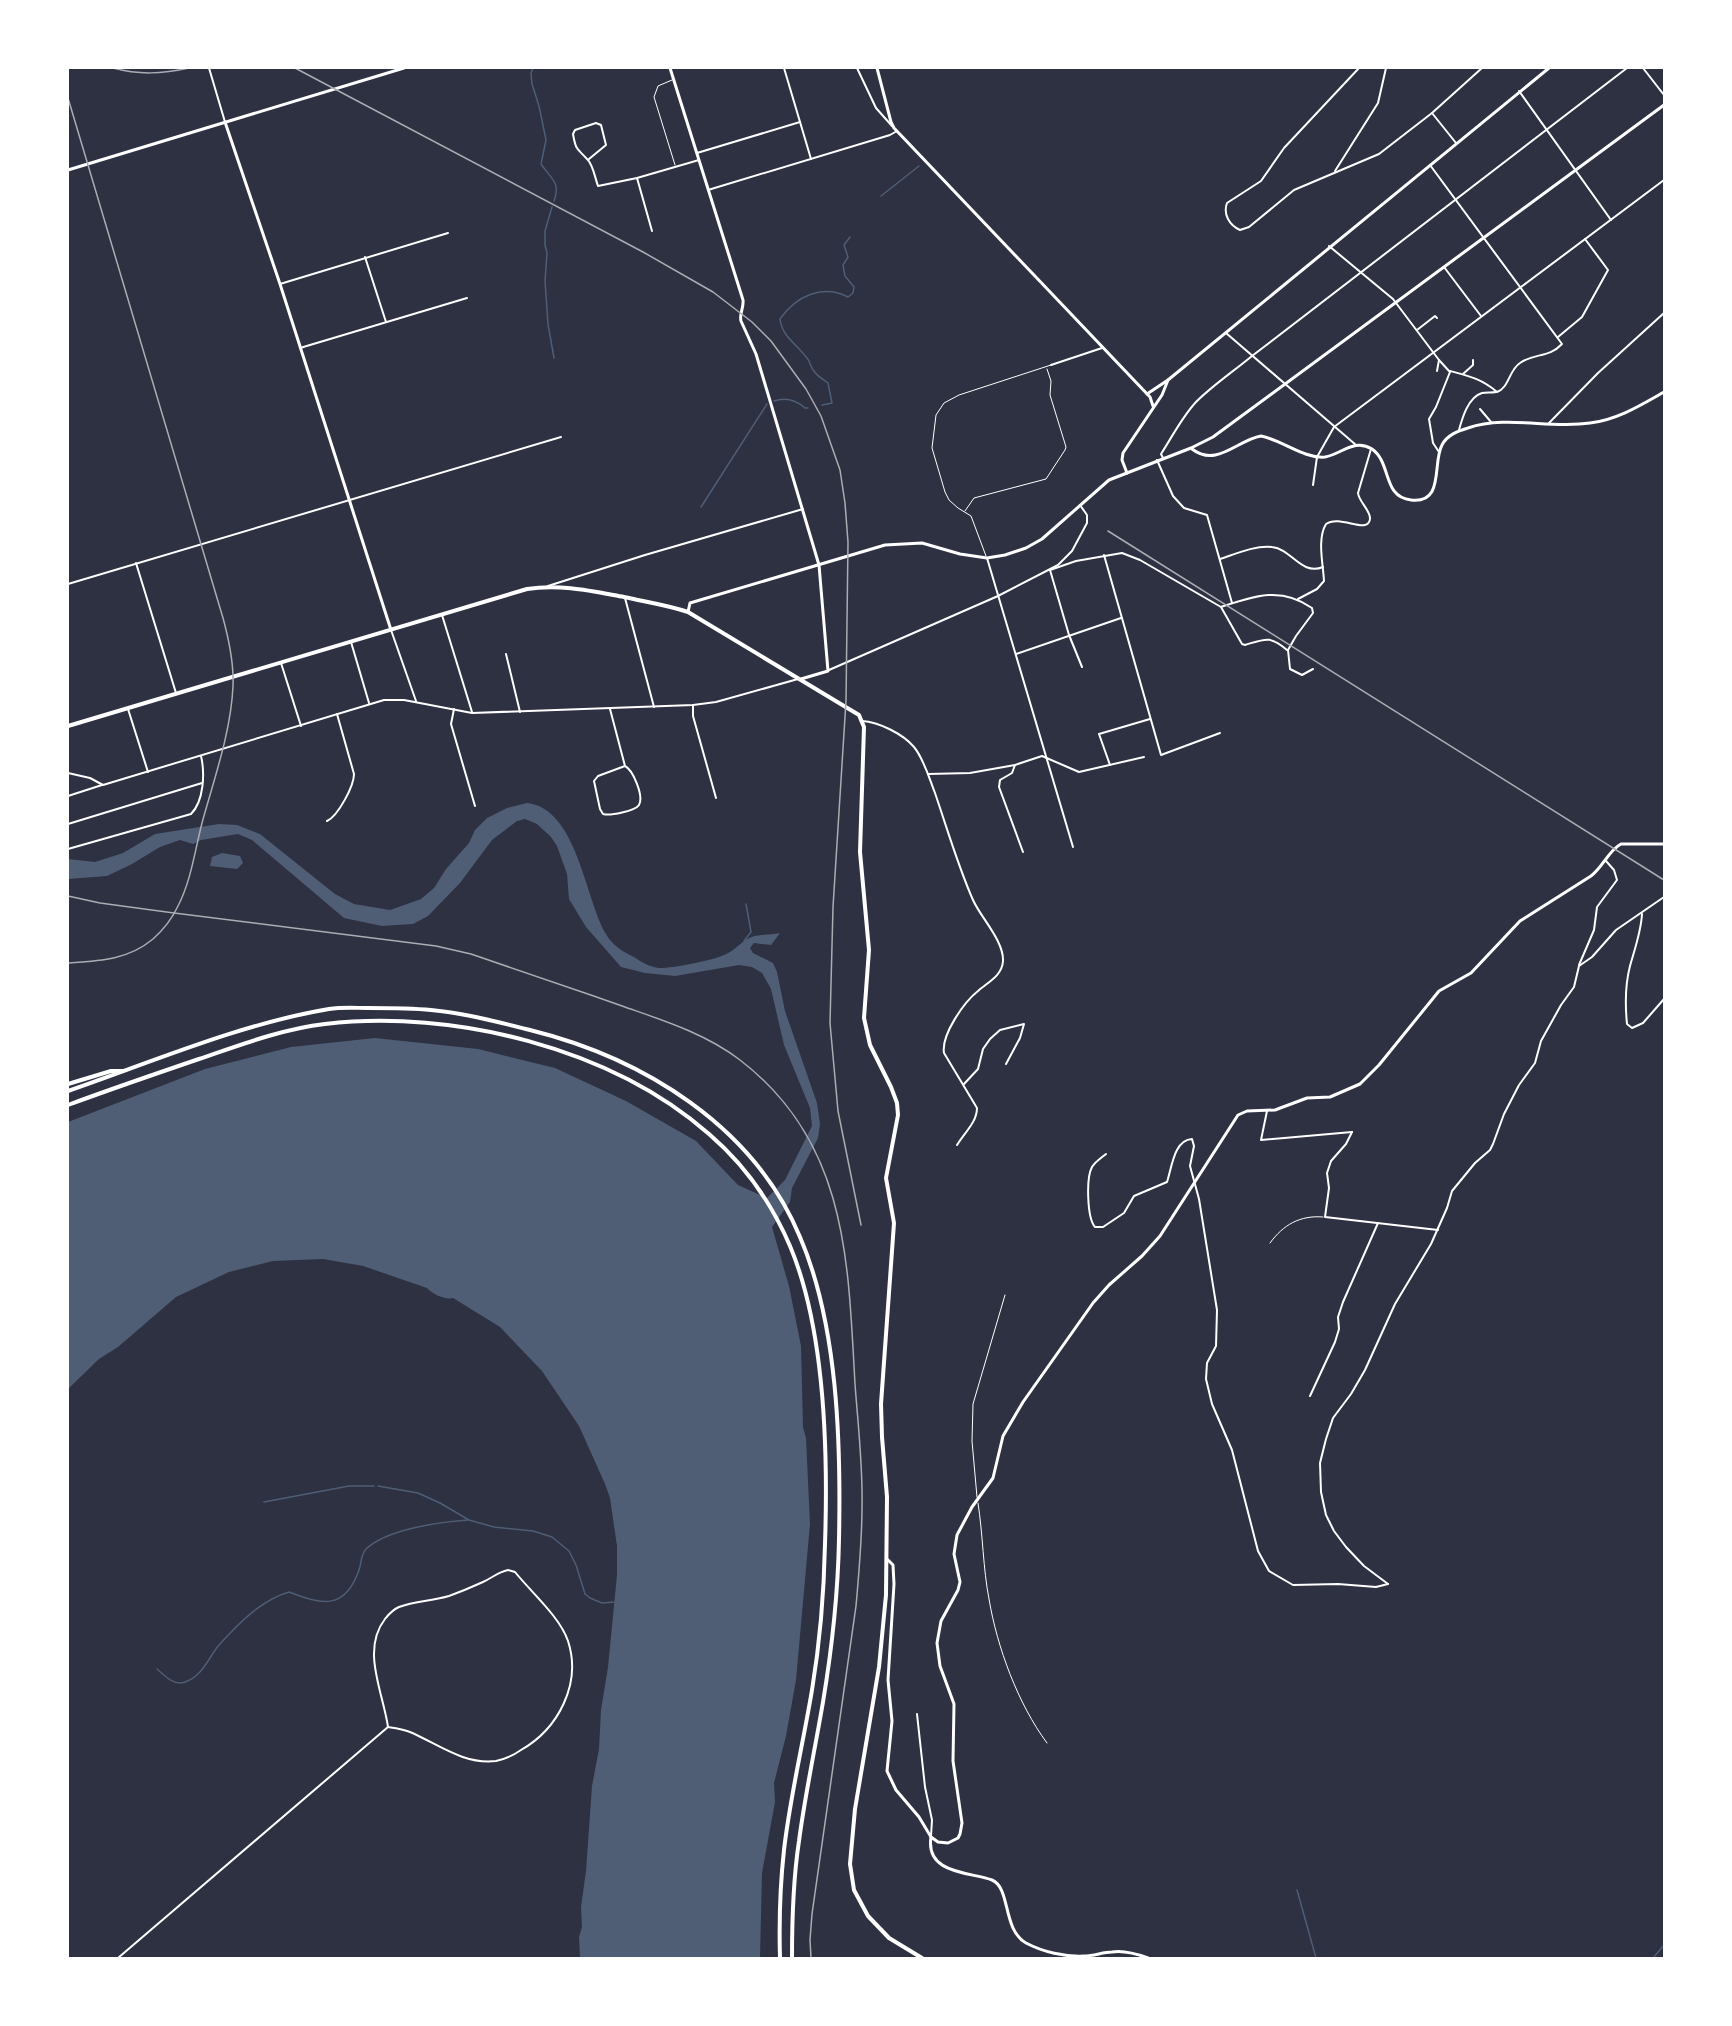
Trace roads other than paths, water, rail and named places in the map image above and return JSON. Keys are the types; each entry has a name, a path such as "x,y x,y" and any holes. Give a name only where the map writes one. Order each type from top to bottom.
{"main road":[{"path":"68,170 404,68"},
{"path":"670,68 743,300 741,321 756,354 819,565 828,671 799,679"},
{"path":"877,68 891,122 896,129 1147,394 1153,406"},
{"path":"1147,394 1168,380 1549,68"},
{"path":"688,612 690,603 885,544 922,543 960,554 987,558 1026,548 1042,539 1109,480 1213,437 1665,105"},
{"path":"224,123 280,284 391,630"},
{"path":"1127,473 1122,460 1123,453 1162,395 1168,380"},
{"path":"1191,448 1205,456 1233,450 1252,438 1261,436 1317,457 1330,455 1356,445 1371,449 1382,459 1389,484 1394,492 1410,500 1420,500 1426,497 1436,484 1438,452 1447,438 1460,430 1491,422 1576,424 1604,421 1624,414 1665,392"},
{"path":"68,726 527,589 548,586 581,588 662,604 688,612 853,712 862,721 864,737 860,852 869,950 864,1018 870,1045 891,1087 897,1103 898,1115 886,1179 894,1223 882,1390 882,1437 887,1497 887,1559 883,1634 854,1818 850,1873 858,1898 873,1922 889,1938 922,1959"},
{"path":"931,1837 938,1842 948,1843 958,1838 962,1828 953,1761 954,1704 940,1666 937,1643 941,1621 960,1582 954,1554 956,1540 977,1499 993,1478 1003,1436 1023,1402 1093,1303 1109,1285 1153,1245 1238,1115 1247,1111 1281,1108 1307,1098 1339,1094 1364,1082 1438,991 1471,974 1520,921 1592,876 1616,847 1627,844 1665,844"},
{"path":"68,1091 233,1033 284,1018 344,1008 433,1010 493,1021 559,1038 597,1051 651,1077 681,1095 718,1124 739,1144 765,1175 789,1213 815,1280 824,1320 833,1382 838,1454 839,1509 831,1651 798,1843 792,1916 792,1959"},
{"path":"68,1105 239,1045 300,1028 368,1021 428,1023 483,1031 552,1048 623,1076 682,1112 733,1158 757,1187 780,1225 798,1269 809,1311 822,1409 826,1507 819,1638 784,1850 780,1959"},
{"path":"68,1084 111,1071 127,1071"},
{"path":"887,1559 894,1565 888,1680 892,1721 887,1772 896,1790 920,1817 931,1837 932,1850 941,1863 962,1874 991,1880 999,1885 1012,1928 1021,1940 1052,1953 1069,1956 1123,1952 1148,1959"}],"street":[{"path":"209,68 224,123"},
{"path":"784,68 811,159"},
{"path":"708,190 890,135 896,129 876,108 857,68"},
{"path":"1359,68 1284,148 1261,181 1227,203 1227,216 1234,227 1240,230 1249,226 1294,190 1379,154 1432,113 1482,68"},
{"path":"1334,173 1378,103 1386,68"},
{"path":"1163,458 1161,454 1196,402 1252,356 1627,68"},
{"path":"1643,68 1665,95"},
{"path":"1519,92 1611,220"},
{"path":"1432,113 1456,143"},
{"path":"697,153 800,122"},
{"path":"589,159 606,145 601,125 596,123 575,130 573,134 576,149 589,159 598,186 637,178 699,159"},
{"path":"1430,165 1562,344 1555,352 1527,358 1518,364 1503,388 1497,392 1484,393 1473,399 1460,430"},
{"path":"637,178 652,231"},
{"path":"1313,485 1317,457 1334,427 1665,180"},
{"path":"280,284 448,233"},
{"path":"1557,337 1582,317 1608,270 1585,239"},
{"path":"1329,246 1396,302 1450,372 1476,377 1497,392"},
{"path":"365,257 386,322"},
{"path":"1444,267 1481,316"},
{"path":"300,348 467,298"},
{"path":"1549,423 1598,374 1665,313"},
{"path":"1417,330 1435,316 1437,318"},
{"path":"1224,332 1356,445"},
{"path":"1051,366 1104,348"},
{"path":"1437,371 1439,360"},
{"path":"1463,374 1473,365 1473,360"},
{"path":"1438,452 1433,442 1429,420 1450,372"},
{"path":"1480,409 1491,422"},
{"path":"68,584 561,437"},
{"path":"1296,600 1317,589 1324,580 1322,534 1326,524 1338,520 1360,527 1366,526 1370,521 1370,517 1359,500 1358,493 1371,449"},
{"path":"1157,460 1173,496 1184,508 1207,515 1232,603"},
{"path":"1050,570 1072,551 1087,523 1087,515 1080,505"},
{"path":"548,586 803,509"},
{"path":"1220,559 1271,546 1308,568 1315,570 1323,567"},
{"path":"828,671 998,596 1050,570 1104,555 1122,553 1221,607 1242,644 1271,639 1279,642 1288,650"},
{"path":"1104,555 1161,755 1220,733"},
{"path":"987,558 1073,847"},
{"path":"136,564 176,695"},
{"path":"1050,570 1069,635 1082,667"},
{"path":"1221,607 1269,593 1282,595 1312,608 1313,613 1288,650 1290,669 1302,675 1313,669"},
{"path":"625,598 654,707"},
{"path":"442,615 472,713"},
{"path":"1016,654 1122,618"},
{"path":"391,630 416,702"},
{"path":"351,642 369,704"},
{"path":"506,654 520,712"},
{"path":"281,663 301,727"},
{"path":"68,796 301,727 369,704 395,699 472,713 654,707 716,702 799,679"},
{"path":"693,705 693,716 716,798"},
{"path":"128,709 148,772"},
{"path":"454,709 451,724 475,807"},
{"path":"610,709 625,766 634,775 640,799 635,808 609,816 603,814 594,781 598,776 625,766"},
{"path":"327,821 334,816 354,782 354,774 337,714"},
{"path":"1110,765 1099,734 1150,719"},
{"path":"862,721 892,731 916,749 928,774 973,901 1002,949 1003,962 999,974 977,992 951,1025 943,1047 944,1053 977,1108 977,1116 957,1145"},
{"path":"68,849 191,814 196,808 202,783 204,768 201,756"},
{"path":"928,774 958,775 1015,765 1042,756 1079,772 1144,757"},
{"path":"1015,765 1012,773 1000,780 999,787 1023,852"},
{"path":"68,773 90,778 103,785"},
{"path":"68,824 202,783"},
{"path":"1106,1154 1093,1166 1088,1179 1090,1218 1095,1227 1103,1227 1124,1213 1134,1196 1167,1182 1181,1143 1192,1139 1194,1146 1190,1166 1199,1199 1217,1310 1216,1346 1207,1363 1206,1378 1212,1404 1232,1450 1258,1551 1269,1571 1293,1585 1338,1584 1366,1587 1388,1584 1364,1566 1334,1531 1323,1504 1320,1463 1333,1418 1365,1370 1395,1304 1438,1230 1452,1191 1474,1162 1490,1150 1504,1114 1519,1085 1535,1063 1541,1041 1574,987 1581,958 1594,930 1597,907 1617,880 1614,870 1606,861"},
{"path":"1579,966 1592,957 1616,930 1665,897"},
{"path":"1642,914 1638,945 1630,967 1626,992 1627,1024 1632,1028 1643,1023 1665,999"},
{"path":"964,1084 978,1070 983,1049 990,1039 1000,1030 1024,1024 1020,1038 1006,1064"},
{"path":"1267,1111 1261,1140 1352,1132 1346,1144 1331,1161 1327,1173 1329,1196 1325,1217 1438,1230"},
{"path":"1310,1396 1335,1342 1339,1329 1338,1317 1343,1302 1378,1223"},
{"path":"508,1570 515,1572 561,1626 568,1642 572,1664 568,1691 561,1712 546,1733 534,1743 511,1756 496,1761 472,1760 408,1731 388,1726 373,1651 379,1626 394,1610 459,1592 508,1570"},
{"path":"916,1714 923,1778 932,1820 931,1837"},
{"path":"118,1959 388,1726"}],"lane":[{"path":"674,79 658,86 654,97 675,167"},
{"path":"987,558 974,520 949,500 935,462 932,448 936,415 944,403 959,395 1051,366"},
{"path":"965,511 974,498 1046,479 1065,450 1050,395 1051,381 1046,367"},
{"path":"1270,1244 1282,1229 1296,1220 1305,1217 1325,1217"},
{"path":"1005,1295 973,1404 972,1441 977,1499 989,1600 999,1645 1034,1725 1047,1743"}],"water":[{"path":"527,803 544,809 557,821 568,837 599,919 611,942 652,967 675,967 716,958 733,950 746,939 780,933 771,945 754,943 750,948 753,953 773,963 777,972 785,1011 817,1103 820,1124 818,1138 792,1188 790,1202 772,1227 789,1286 801,1346 803,1427 806,1438 810,1524 796,1680 786,1736 774,1783 775,1802 762,1873 760,1958 580,1958 581,1907 592,1786 599,1749 601,1710 608,1667 617,1575 617,1546 610,1498 579,1426 542,1371 500,1327 453,1298 439,1296 427,1288 363,1266 323,1259 273,1261 229,1272 176,1297 118,1347 99,1359 68,1389 68,1122 205,1069 291,1047 375,1038 478,1049 555,1068 626,1101 696,1141 738,1185 767,1198 785,1180 812,1126 810,1108 784,1045 771,989 762,973 752,967 739,965 675,976 645,973 621,967 586,927 569,899 567,874 557,846 537,824 525,819 517,821 492,840 460,883 428,916 413,924 382,926 344,918 252,840 238,834 201,840 193,844 180,840 160,847 107,876 68,879 68,859 95,862 123,853 155,834 219,824 237,825 260,834 335,894 354,904 390,910 421,899 434,888 446,869 469,843 475,830 487,818 507,808"},
{"path":"222,853 240,856 243,863 237,869 210,866 212,857"}],"waterway":[{"path":"533,68 532,84 546,140 541,164 556,185 554,201"},
{"path":"881,196 919,166"},
{"path":"552,207 545,231 547,253 545,281 548,324 554,358"},
{"path":"822,405 832,403 828,383 816,374 807,358 787,336 780,319 794,304 810,294 829,292 848,297 853,293 854,287 845,276 843,265 848,257 844,245 850,237"},
{"path":"774,401 791,400 808,408"},
{"path":"701,507 767,404"},
{"path":"744,941 751,932 746,904"},
{"path":"264,1502 349,1486 374,1486"},
{"path":"378,1486 418,1493 469,1520 494,1527 533,1531 552,1537 569,1551 585,1594 602,1603 614,1602"},
{"path":"157,1669 170,1680 177,1683 185,1682 201,1671 219,1645 234,1629 269,1601 289,1592 312,1600 331,1601 340,1598 353,1583 364,1552 375,1542 414,1528 468,1520"},
{"path":"1297,1890 1316,1958"},
{"path":"1653,1958 1664,1945"}],"railway":[{"path":"113,68 151,73 189,68"},
{"path":"295,68 643,252 713,292 752,322 771,341 806,389 821,416 840,470 848,542 846,701 833,907 830,1023 838,1111 861,1225"},
{"path":"68,98 223,618 231,652 233,677 232,703 221,755 189,876 173,915 153,939 134,951 113,958 68,963"},
{"path":"1108,531 1664,880"},
{"path":"68,896 100,903 436,946 471,954 685,1029 713,1043 740,1060 776,1093 803,1128 822,1167 835,1207 844,1249 862,1492 856,1606 812,1914 811,1958"}]}
